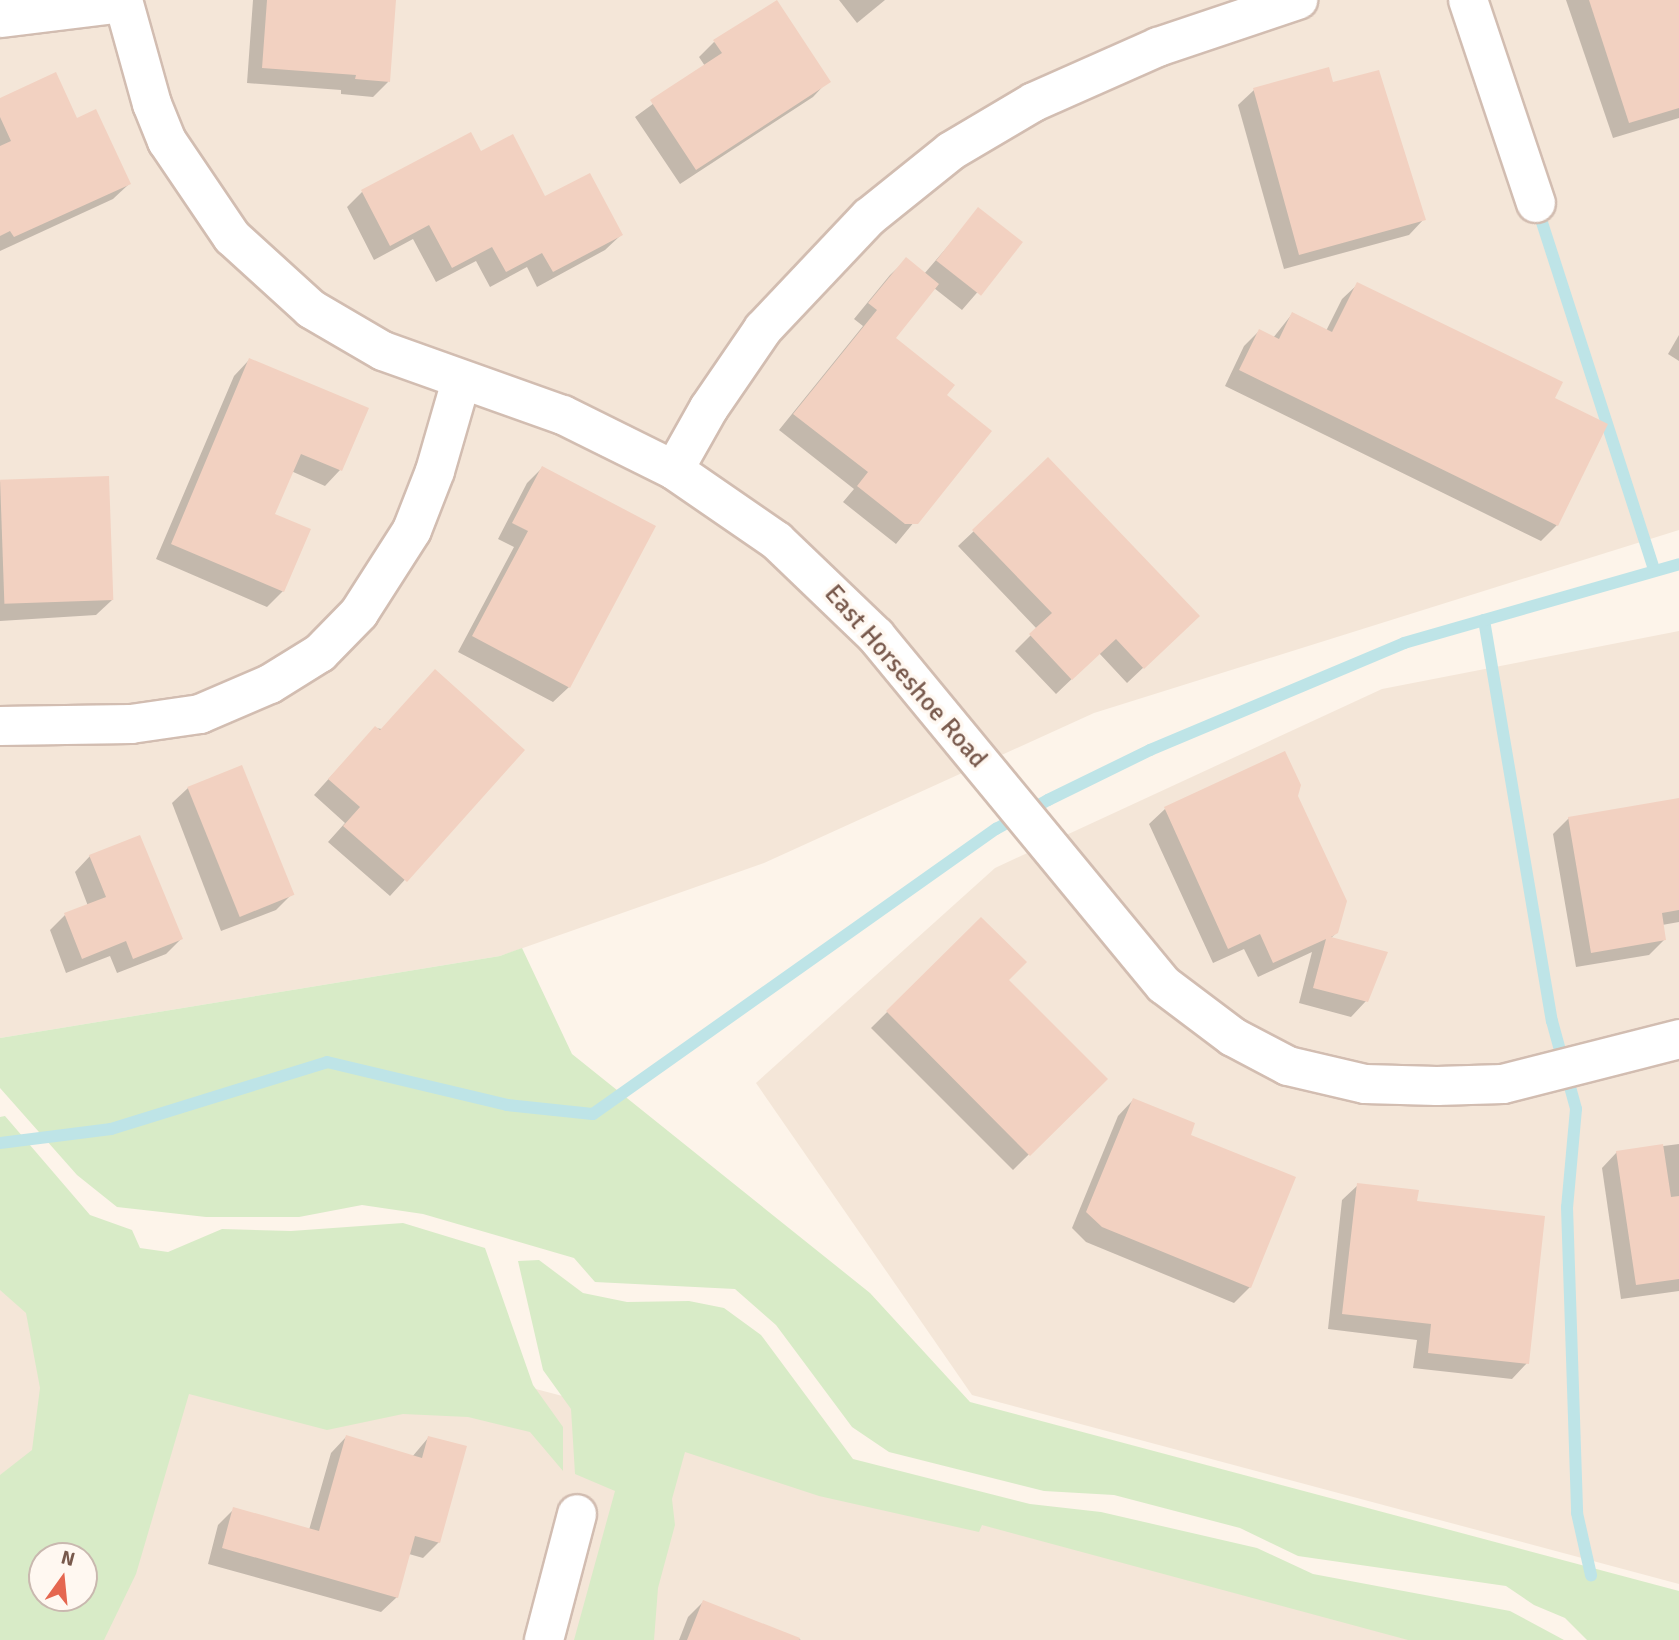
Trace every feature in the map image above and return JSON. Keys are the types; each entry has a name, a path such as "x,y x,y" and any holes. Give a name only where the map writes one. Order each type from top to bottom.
{"street":[{"path":"674,470 709,408 763,329 869,217 951,151 1034,102 1158,47 1298,0"},
{"path":"1468,0 1536,203"},
{"name":"East Horseshoe Road","path":"0,19 123,1 167,141 232,237 311,309 383,351 461,381 563,415 674,470 777,541 825,583 876,636 1164,985 1233,1037 1288,1066 1366,1084 1503,1084 1679,1039"},
{"path":"0,726 131,724 200,714 270,684 320,653 359,613 412,530 435,471 461,381"},
{"path":"544,1640 577,1514"}],"shaded area":[{"path":"0,0 1679,0 1679,530 1094,713 764,863 500,956 0,1038"},
{"path":"1679,631 1679,1584 972,1395 756,1083 995,868 1382,689"},
{"path":"0,1249 1496,1640 0,1640"}],"green space":[{"path":"522,948 572,1054 870,1293 970,1402 1679,1591 1679,1640 1587,1640 1565,1618 1534,1605 1506,1586 1298,1556 1240,1528 1114,1495 1044,1491 889,1452 852,1427 776,1325 735,1289 595,1282 574,1258 423,1214 362,1205 299,1217 206,1217 117,1207 77,1175 0,1088 0,1038 500,956"},
{"path":"5,1116 90,1215 132,1230 140,1248 168,1252 222,1229 291,1231 403,1223 485,1248 533,1385 563,1427 563,1471 530,1432 468,1417 403,1414 327,1430 189,1394 136,1574 104,1640 0,1640 0,1475 32,1450 40,1388 26,1313 0,1290 0,1117"},
{"path":"539,1260 583,1293 627,1302 689,1301 724,1308 761,1335 853,1459 1030,1504 1101,1512 1257,1548 1313,1574 1510,1611 1564,1640 1408,1640 982,1525 979,1532 819,1496 685,1452 672,1499 675,1525 658,1588 654,1640 574,1640 615,1491 575,1474 571,1409 543,1370 518,1261"}],"building":[{"path":"267,0 396,0 390,82 355,79 356,75 262,68"},
{"path":"777,0 831,82 696,170 650,100 722,53 713,40"},
{"path":"1589,0 1679,0 1679,108 1629,123"},
{"path":"1329,67 1333,82 1379,70 1426,220 1299,255 1253,88"},
{"path":"56,72 77,118 96,109 131,184 14,237 10,231 0,236 0,146 11,141 0,117 0,98"},
{"path":"471,132 481,151 513,134 545,196 590,173 623,235 553,272 542,253 506,272 492,247 452,268 429,225 390,246 361,190"},
{"path":"978,207 1023,242 981,296 936,261"},
{"path":"906,257 939,284 896,338 955,385 947,395 992,431 918,524 905,524 857,486 868,472 793,414 877,310 868,303"},
{"path":"1357,282 1563,382 1555,398 1608,424 1558,526 1239,370 1259,329 1279,339 1292,312 1332,332"},
{"path":"249,358 369,408 342,471 301,454 275,514 311,529 284,592 171,544"},
{"path":"1048,457 1200,616 1144,669 1116,639 1072,680 1029,634 1052,613 972,530"},
{"path":"542,466 656,526 570,688 472,636 528,531 512,523"},
{"path":"109,476 113,600 4,604 0,480"},
{"path":"435,669 525,750 407,882 343,826 360,807 328,779 375,726 380,730"},
{"path":"1285,751 1301,785 1298,796 1347,901 1338,933 1331,937 1388,952 1368,1002 1313,988 1326,939 1273,963 1260,934 1228,949 1164,807"},
{"path":"242,765 294,895 240,917 187,787"},
{"path":"1679,798 1679,910 1662,913 1666,940 1591,953 1568,817"},
{"path":"140,835 183,939 133,959 126,941 82,959 64,913 106,897 89,855"},
{"path":"981,917 1027,962 1009,980 1108,1079 1030,1156 886,1011"},
{"path":"1133,1098 1195,1123 1191,1135 1296,1177 1251,1288 1102,1227 1086,1212"},
{"path":"1663,1144 1671,1197 1679,1196 1679,1279 1636,1285 1616,1151"},
{"path":"1357,1183 1419,1190 1417,1201 1545,1216 1529,1364 1428,1353 1431,1324 1342,1314"},
{"path":"346,1435 422,1458 428,1436 467,1446 440,1543 415,1536 398,1598 222,1548 233,1507 319,1531"},
{"path":"703,1600 800,1638 687,1640"}],"waterway":[{"path":"1537,207 1654,570"},
{"path":"0,1143 111,1129 327,1062 507,1105 593,1114 996,829 1048,800 1150,750 1404,643 1679,564"},
{"path":"1484,620 1552,1021 1576,1109 1567,1207 1577,1513 1591,1575"}]}
